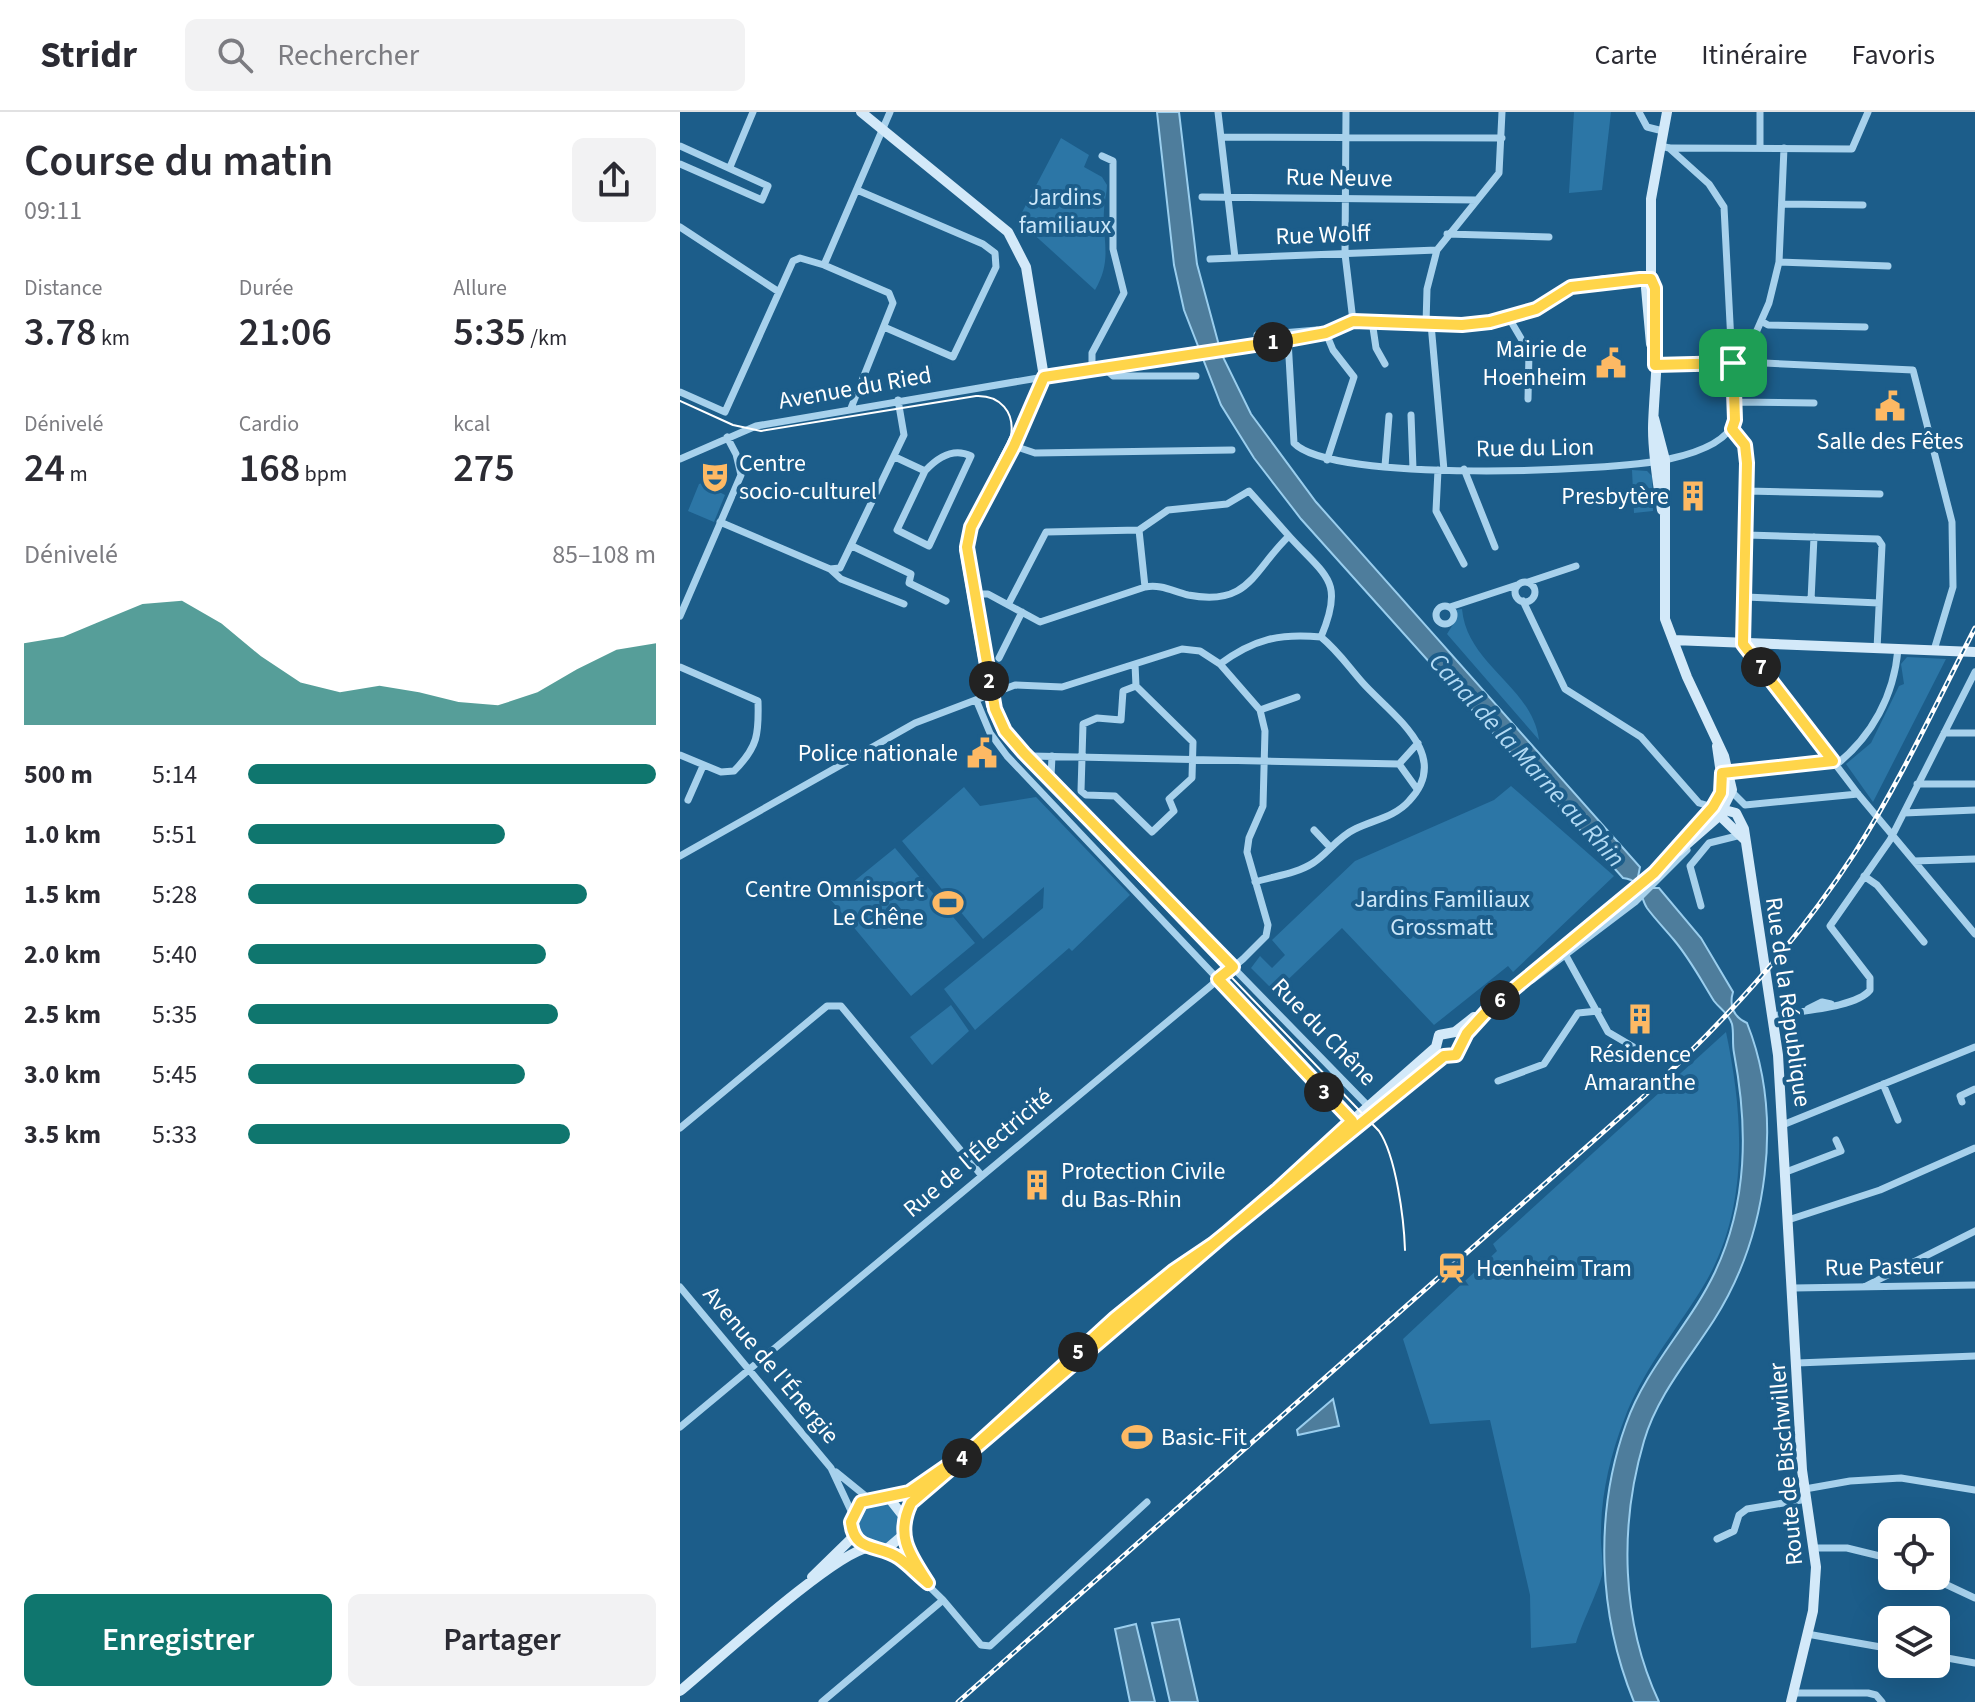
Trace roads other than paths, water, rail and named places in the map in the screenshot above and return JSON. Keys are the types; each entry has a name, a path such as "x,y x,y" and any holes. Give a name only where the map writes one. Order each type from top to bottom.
{"main road":[{"path":"861,112 1008,232 1026,267 1044,377 1288,340 1326,333 1353,321 1462,325 1509,318 1536,309 1571,287 1605,280 1651,279"},
{"path":"680,1691 851,1552 868,1548 882,1550 894,1545 902,1536 904,1517 911,1503 1049,1382 1115,1318 1173,1271 1213,1244 1371,1110 1444,1056 1456,1055 1458,1037 1654,878 1701,833 1732,792 1717,746 1665,619 1662,460 1654,418 1655,365 1646,288 1651,279 1651,204 1665,147 1663,131 1667,112"},
{"path":"1673,640 1975,652"},
{"path":"1654,878 1719,810 1726,773"},
{"path":"1719,810 1742,837"},
{"name":"Rue de la République","path":"1742,837 1773,1016 1785,1124 1786,1172"},
{"path":"1371,1110 1436,1047 1439,1035 1458,1037"},
{"path":"1436,1047 1444,1056"},
{"name":"Route de Bischwiller","path":"1786,1172 1815,1594 1792,1697"},
{"path":"868,1548 854,1536 852,1515 868,1498 889,1498 909,1492 974,1447"},
{"path":"889,1498 904,1517"},
{"path":"800,1591 854,1536"}],"street":[{"path":"730,167 753,112"},
{"path":"824,265 890,112"},
{"path":"1218,112 1235,258"},
{"path":"1346,112 1345,254 1353,321"},
{"path":"1464,564 1436,511 1441,470 1427,289 1437,250 1499,173 1502,112"},
{"path":"1639,112 1647,127 1663,131"},
{"path":"1760,112 1760,147"},
{"path":"1665,147 1852,149 1868,112"},
{"path":"1221,137 1502,138"},
{"path":"680,146 768,186 762,200 680,164"},
{"path":"1665,147 1709,184 1724,207 1733,363 1732,429 1745,445 1747,535 1744,644 1858,794 1975,934"},
{"path":"1743,362 1761,321 1779,262 1784,204 1784,148"},
{"path":"1102,156 1113,161 1113,249 1124,293 1092,353 1098,369 1113,376 1196,376"},
{"path":"857,190 983,244 995,253 996,267 953,357 884,327"},
{"name":"Rue Neuve","path":"1202,197 1477,200"},
{"path":"1784,204 1863,205"},
{"path":"680,227 779,292"},
{"path":"1447,234 1549,237"},
{"name":"Rue Wolff","path":"1210,259 1437,250"},
{"path":"680,392 725,412 793,261 811,260 889,293 893,303 851,408"},
{"path":"1779,262 1888,266"},
{"path":"1509,318 1529,352 1528,399"},
{"path":"1372,321 1376,348 1385,364"},
{"path":"1761,321 1768,325 1865,327"},
{"path":"1257,335 1317,330 1326,333 1355,382 1327,460 1302,451 1294,443 1288,340"},
{"path":"1655,365 1743,362 1907,368 1916,373 1952,522 1953,587 1934,650"},
{"name":"Avenue du Ried","path":"680,459 756,426 1044,377"},
{"name":"Rue du Chêne","path":"1044,377 1014,446 970,532 967,553 972,594 999,721 1012,740 1371,1110"},
{"path":"830,569 840,568 904,435 898,400"},
{"path":"1734,402 1814,403"},
{"path":"1411,415 1413,469"},
{"path":"1385,466 1389,416"},
{"name":"Rue du Lion","path":"1327,460 1441,470 1613,467 1662,460 1719,440 1732,429"},
{"path":"680,616 741,475 736,454 727,437"},
{"path":"1014,446 1035,453 1232,450"},
{"path":"964,453 972,458 929,546 897,530 925,471 943,456 964,453"},
{"path":"895,457 925,471"},
{"path":"1464,469 1495,547"},
{"path":"1008,605 1046,532 1139,530 1155,515 1168,510 1227,504 1249,491 1330,582 1335,596 1321,637"},
{"path":"1747,491 1880,494"},
{"path":"720,522 830,569 841,579 904,604"},
{"path":"1139,530 1145,587"},
{"path":"1747,535 1878,539 1882,545 1877,649"},
{"path":"972,594 988,594 1040,622 1157,585 1210,597 1229,594 1246,588 1260,574 1268,556 1289,536"},
{"path":"1811,600 1814,537"},
{"path":"852,546 911,574 909,583 946,601"},
{"path":"1450,607 1576,566"},
{"path":"1523,601 1534,596 1533,586 1528,582"},
{"path":"1517,585 1515,594 1523,601 1565,689 1641,737 1699,803 1719,810"},
{"path":"1746,597 1879,603"},
{"path":"999,658 1022,612"},
{"path":"680,856 915,723 1015,685 1062,687 1182,649 1200,651 1220,664 1260,710 1265,731 1263,806 1249,838 1247,852 1255,882 1303,869 1355,829 1393,814 1409,801 1423,771 1418,743 1406,724 1361,681 1343,655 1321,637 1268,636 1246,646 1220,664"},
{"path":"1726,773 1835,763 1866,739 1893,683 1898,649"},
{"path":"1135,664 1136,686 1193,742 1192,778 1169,799 1174,811 1152,832 1115,796 1086,795 1081,791 1083,724 1097,718 1121,720 1123,691 1136,686"},
{"path":"680,667 758,701 759,733 743,762 734,771 721,772 680,755"},
{"path":"1773,1016 1808,1009 1822,1002 1831,1004 1861,998 1870,990 1870,978 1830,926 1893,835 1975,672"},
{"path":"1965,692 1975,692"},
{"path":"1260,710 1297,697"},
{"name":"Rue du Chêne","path":"977,702 990,733 1007,756 1354,1124"},
{"path":"1944,733 1975,733"},
{"path":"1031,756 1399,764 1418,743"},
{"path":"1051,777 1052,756"},
{"path":"1399,764 1417,789"},
{"path":"688,800 703,766"},
{"path":"1917,784 1975,784"},
{"path":"1732,792 1745,805 1858,794"},
{"path":"1904,813 1975,810"},
{"path":"1314,830 1330,847"},
{"path":"1701,906 1690,866 1709,843 1742,837"},
{"path":"1914,861 1975,859"},
{"path":"1864,876 1877,885 1924,942"},
{"name":"Rue de l'Électricité","path":"680,1427 1233,967 1266,936 1268,925 1255,882"},
{"path":"1487,1011 1499,1006 1631,898"},
{"path":"1565,954 1608,1032 1642,1052"},
{"path":"680,1128 827,1006 841,1006 982,1176"},
{"path":"1498,1081 1544,1064 1578,1013 1598,1011"},
{"path":"1785,1124 1975,1047"},
{"path":"1883,1084 1898,1120"},
{"path":"1962,1102 1960,1096 1975,1089"},
{"path":"1786,1172 1841,1151 1836,1140"},
{"path":"1788,1220 1880,1190 1975,1148"},
{"path":"1863,1287 1975,1231"},
{"name":"Rue Pasteur","path":"1794,1288 1975,1285"},
{"name":"Avenue de l'Énergie","path":"680,1287 831,1468 868,1498"},
{"path":"1797,1363 1975,1356"},
{"name":"Avenue de l'Énergie","path":"831,1468 852,1515"},
{"path":"1717,1539 1734,1531 1739,1515 1747,1509 1850,1481 1901,1478 1975,1490"},
{"path":"882,1550 901,1559 928,1583 981,1645 990,1646 1147,1502"},
{"path":"902,1536 928,1583"},
{"path":"1814,1548 1847,1548 1878,1556"},
{"path":"1950,1586 1975,1598"},
{"path":"822,1702 943,1600"},
{"path":"1807,1634 1878,1647"},
{"path":"1950,1659 1975,1663"},
{"path":"1792,1697 1868,1693 1876,1695 1882,1702"}],"water":[{"name":"Canal de la Marne au Rhin","path":"1157,112 1179,112 1197,264 1221,353 1251,414 1316,502 1640,867 1638,877 1650,888 1659,888 1701,938 1733,992 1733,1010 1747,1023 1765,1097 1765,1174 1758,1213 1732,1287 1714,1320 1665,1393 1650,1424 1630,1506 1628,1573 1631,1606 1646,1671 1659,1702 1634,1702 1622,1668 1607,1599 1605,1528 1616,1458 1626,1424 1656,1365 1705,1291 1726,1246 1734,1219 1743,1136 1732,1024 1680,947 1647,908 1637,885 1623,878 1301,519 1254,458 1221,405 1184,310 1174,265"},
{"path":"1333,1399 1339,1426 1298,1435 1297,1430"},
{"path":"1179,1619 1198,1702 1170,1702 1152,1623"},
{"path":"1136,1624 1155,1702 1130,1702 1115,1629"}],"tram line":[{"path":"680,401 733,425 761,431 976,396 992,398 1004,407 1011,419 1011,436 965,528 960,550 987,706 998,731 1379,1131 1394,1171 1405,1250"}],"railway":[{"path":"958,1702 1643,1097 1729,1012 1807,920 1854,854 1902,771 1975,628"}],"place":[{"name":"Mairie de Hoenheim","path":"1611,363"},
{"name":"Salle des Fêtes","path":"1890,406"},
{"name":"Centre socio-culturel","path":"715,477"},
{"name":"Presbytère","path":"1693,496"},
{"name":"Police nationale","path":"982,753"},
{"name":"Centre Omnisport Le Chêne","path":"948,903"},
{"name":"Résidence Amaranthe","path":"1640,1019"},
{"name":"Protection Civile du Bas-Rhin","path":"1037,1185"},
{"name":"Hœnheim Tram","path":"1452,1268"},
{"name":"Basic-Fit","path":"1137,1437"}],"park label":[{"name":"Jardins familiaux","path":"1065,211"},
{"name":"Jardins Familiaux Grossmatt","path":"1442,913"}]}
